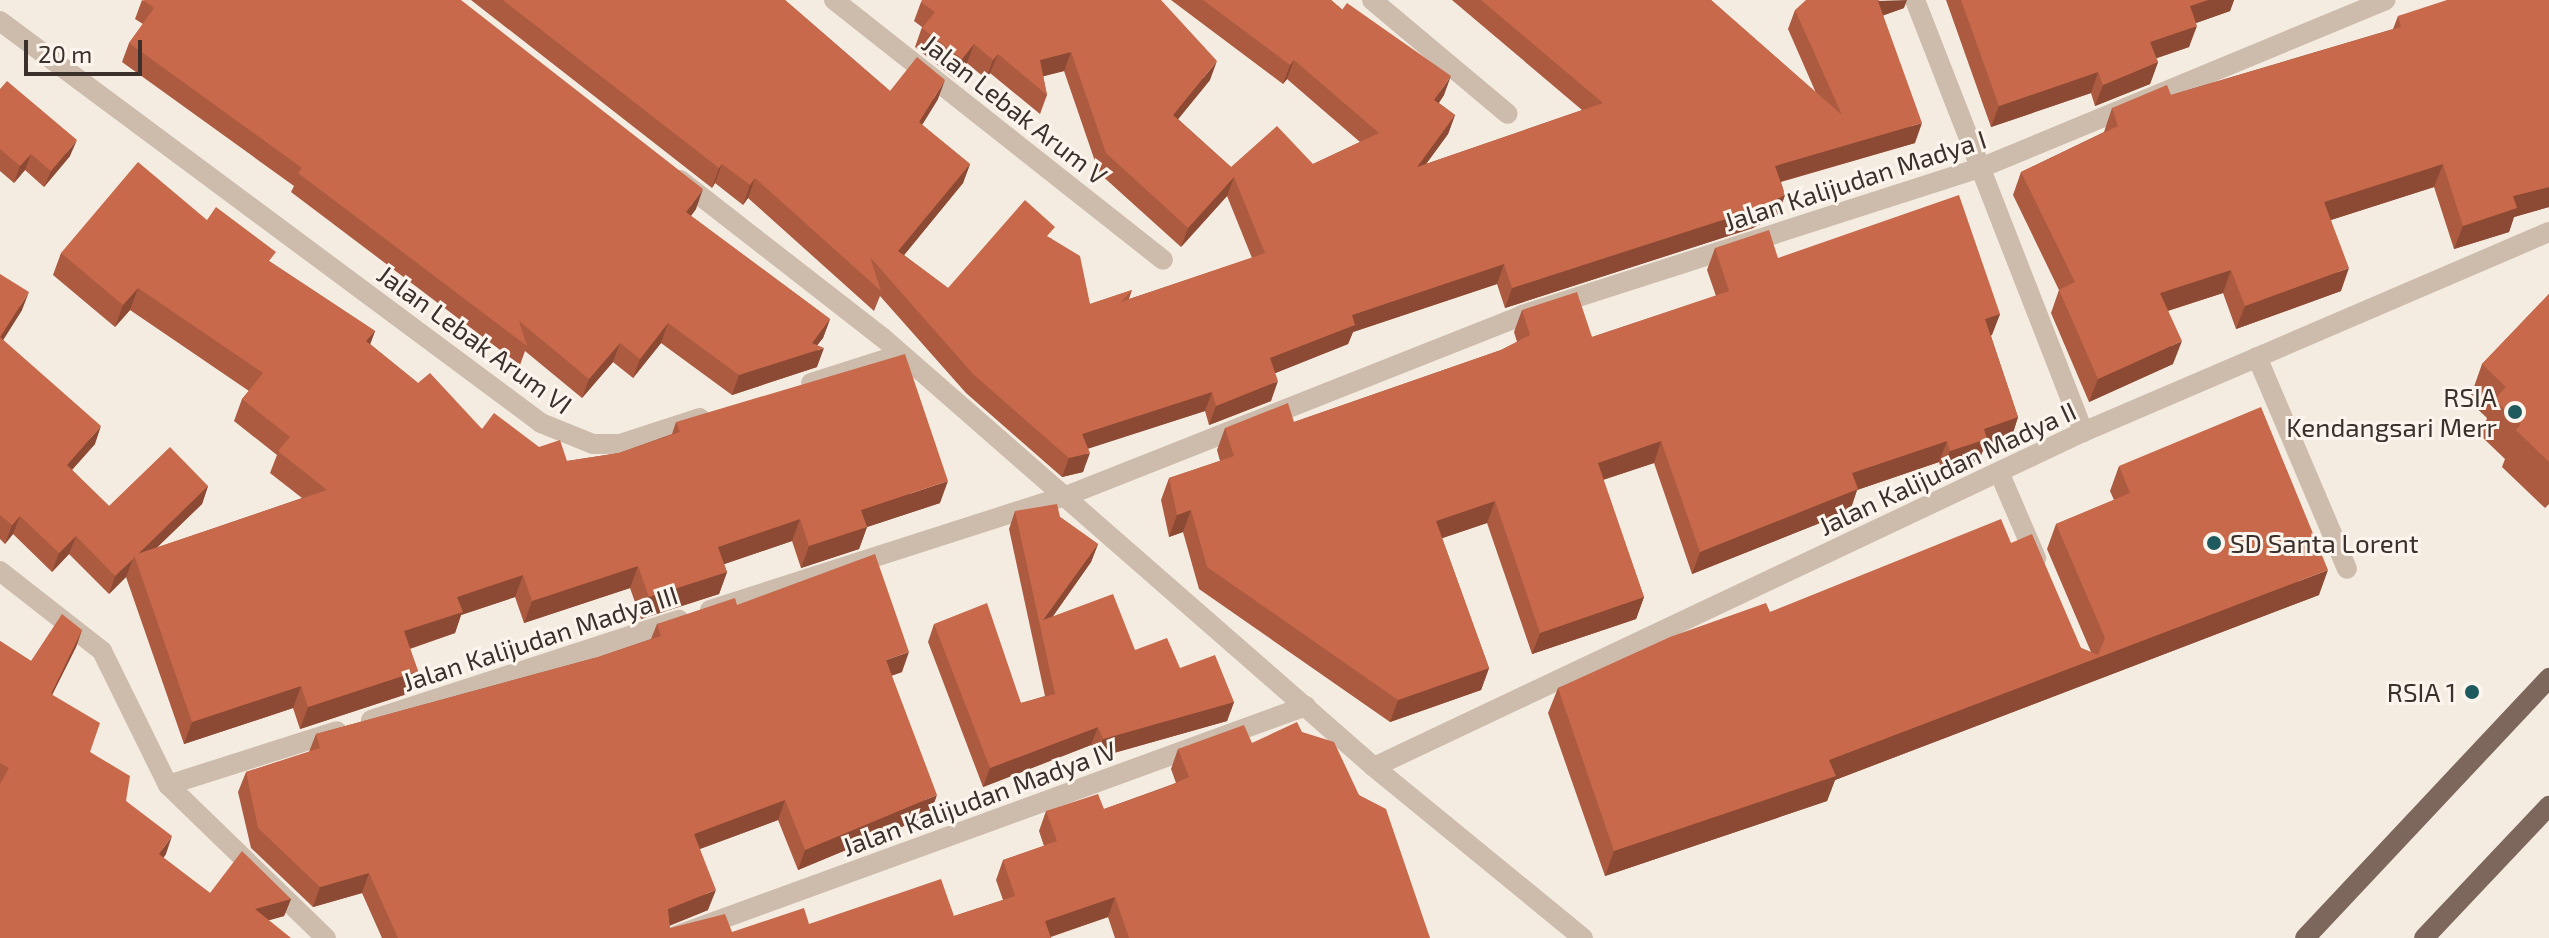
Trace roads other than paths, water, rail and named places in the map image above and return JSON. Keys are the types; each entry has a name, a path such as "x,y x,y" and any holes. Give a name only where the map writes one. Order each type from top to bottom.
{"main road":[{"path":"2305,938 2549,678"},
{"path":"2424,938 2549,806"}],"street":[{"name":"Jalan Lebak Arum V","path":"834,0 1163,260"},
{"path":"1372,0 1508,114"},
{"path":"1915,0 1978,169 2083,432"},
{"name":"Jalan Kalijudan Madya I","path":"1066,496 1522,315 1978,169 2385,0"},
{"name":"Jalan Lebak Arum VI","path":"0,21 541,423 593,444 620,444 716,413"},
{"path":"659,163 899,355 1066,496 1571,936"},
{"name":"Jalan Kalijudan Madya II","path":"1374,767 2083,432 2549,232"},
{"path":"786,391 899,355"},
{"path":"2257,357 2347,569"},
{"path":"1999,472 2047,584"},
{"name":"Jalan Kalijudan Madya III","path":"168,785 1066,496"},
{"path":"0,571 102,651 168,785 326,938"},
{"name":"Jalan Kalijudan Madya IV","path":"670,938 1306,706"}],"place":[{"name":"RSIA Kendangsari Merr","path":"2515,412"},
{"name":"SD Santa Lorent","path":"2214,543"},
{"name":"RSIA 1","path":"2472,692"}]}
